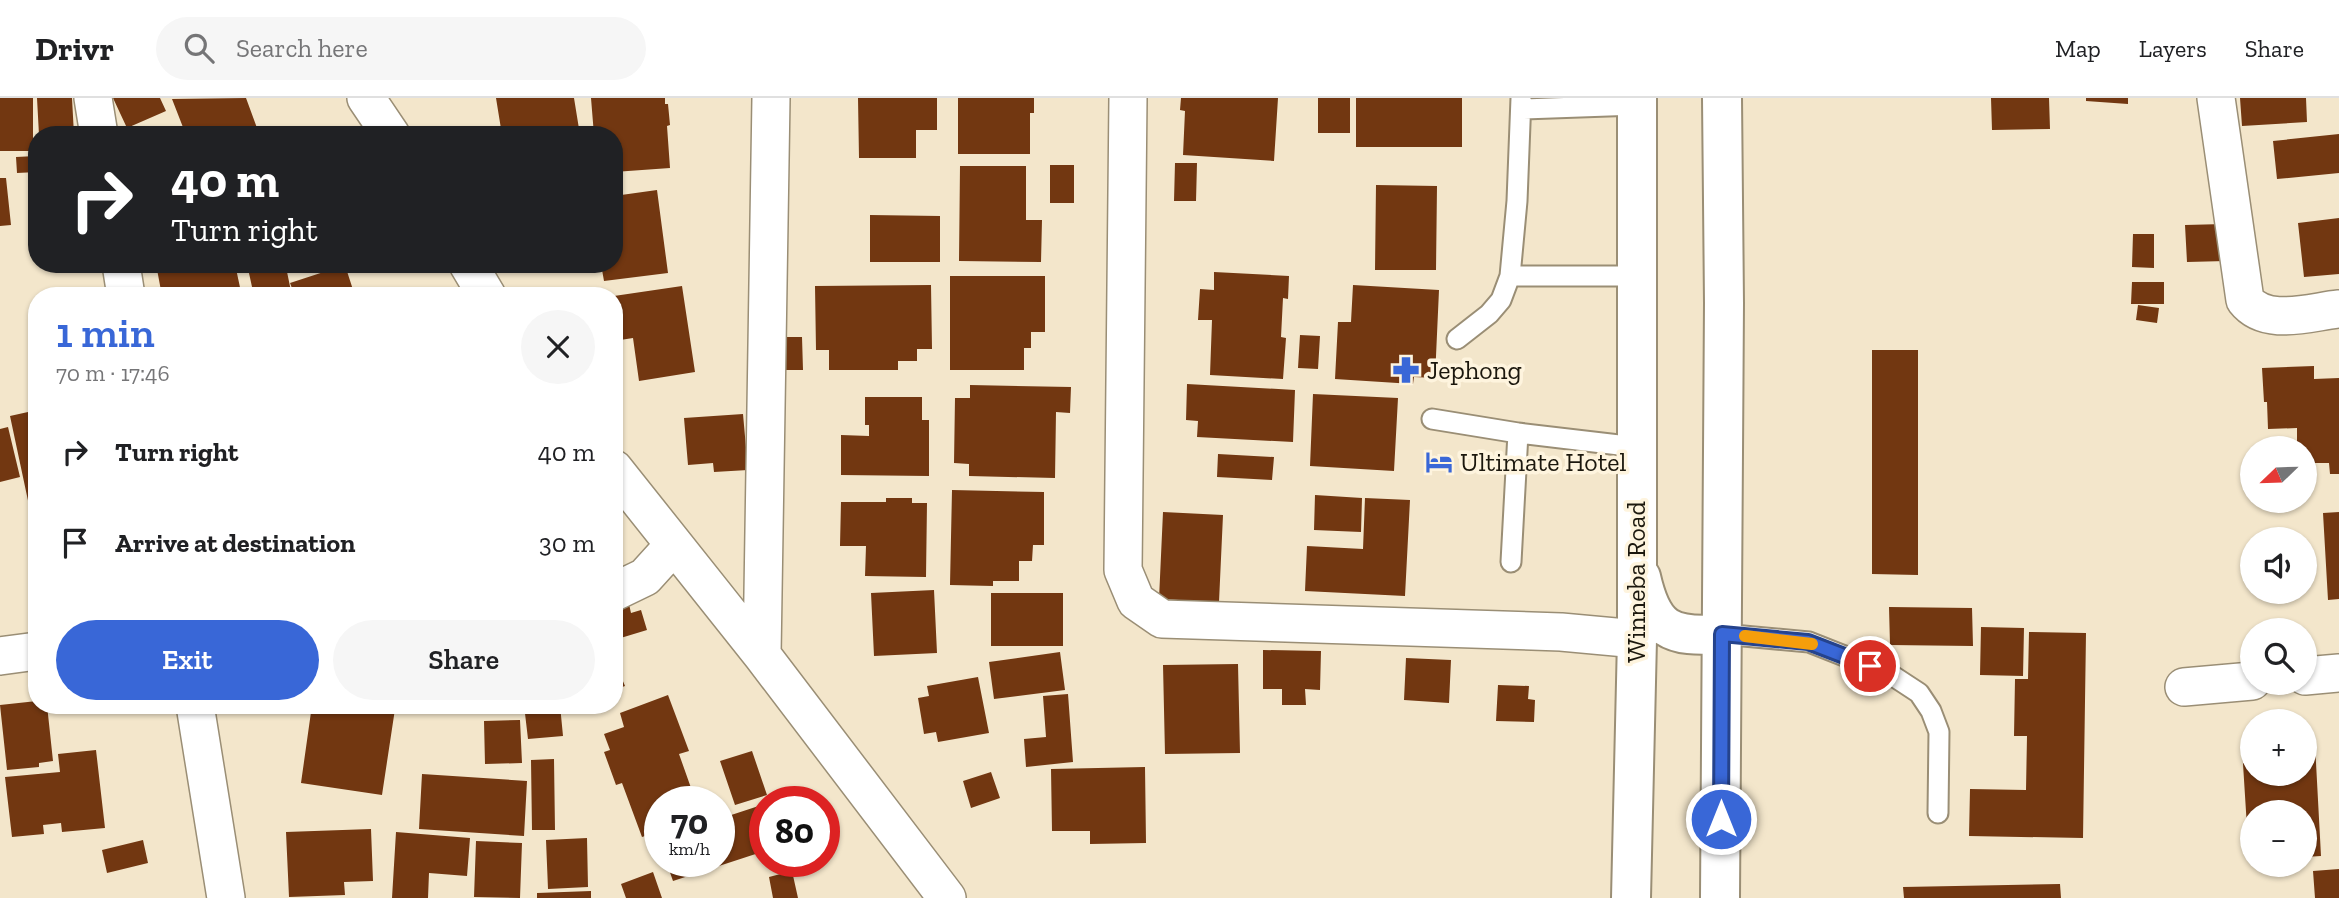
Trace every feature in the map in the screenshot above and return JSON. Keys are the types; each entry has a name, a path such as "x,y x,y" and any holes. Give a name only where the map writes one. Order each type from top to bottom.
{"highway":[{"path":"1720,898 1724,303 1722,98"},
{"name":"Winneba Road","path":"1631,898 1637,639 1637,102"},
{"path":"1635,551 1645,596 1654,615 1670,631 1692,636 1722,634"}],"street":[{"path":"93,98 98,126"},
{"path":"762,655 771,98"},
{"path":"1128,98 1123,570 1136,601 1162,619 1561,632 1637,639"},
{"path":"2216,98 2245,300 2253,310 2270,316 2339,309"},
{"path":"623,480 762,655 947,898"},
{"path":"623,588 645,577 674,545"},
{"path":"0,656 28,652"},
{"path":"2317,676 2339,673"},
{"path":"2184,687 2240,682"},
{"path":"196,714 226,898"}],"lane":[{"path":"1457,339 1489,314 1501,300 1510,276 1517,201 1521,104 1637,102"},
{"path":"1510,276 1637,276"},
{"path":"1432,419 1518,433 1636,447"},
{"path":"1511,562 1518,433"},
{"path":"1722,634 1808,642 1890,674 1919,693 1931,711 1939,732 1938,813"}],"building":[{"path":"0,98 33,98 33,126 28,126 28,151 0,151"},
{"path":"37,98 72,98 74,126 39,126"},
{"path":"113,98 160,98 166,111 126,126"},
{"path":"246,98 256,126 182,126 172,99"},
{"path":"496,98 574,98 579,126 501,126"},
{"path":"591,98 665,98 670,125 667,126 670,168 623,171 623,126 593,126"},
{"path":"858,98 937,98 937,130 916,130 916,158 859,158"},
{"path":"958,98 1034,98 1034,113 1030,113 1030,154 958,154"},
{"path":"1181,98 1278,98 1274,161 1183,155 1185,111 1180,110"},
{"path":"1318,98 1350,98 1350,133 1318,133"},
{"path":"1356,98 1462,98 1462,147 1356,147"},
{"path":"1991,98 2049,98 2050,129 1992,130"},
{"path":"2086,98 2128,98 2128,104 2086,101"},
{"path":"2240,98 2306,98 2307,122 2242,126"},
{"path":"2339,134 2339,173 2277,179 2273,141"},
{"path":"28,156 28,172 17,173 16,157"},
{"path":"1175,163 1197,163 1196,201 1174,201"},
{"path":"1050,165 1074,165 1074,203 1050,203"},
{"path":"960,166 1026,166 1026,220 1042,220 1041,262 959,261"},
{"path":"0,178 6,178 11,225 0,226"},
{"path":"1376,185 1437,186 1436,270 1375,270"},
{"path":"657,190 668,273 604,281 603,273 623,273 623,195"},
{"path":"870,215 940,216 940,262 870,262"},
{"path":"2339,218 2339,274 2304,277 2298,223"},
{"path":"2224,224 2226,261 2187,262 2185,225"},
{"path":"2133,234 2154,234 2154,268 2132,267"},
{"path":"1214,272 1289,276 1288,299 1283,298 1281,337 1286,338 1283,379 1210,375 1212,320 1198,320 1200,289 1214,290"},
{"path":"158,273 237,273 240,287 160,287"},
{"path":"249,273 287,273 290,287 252,287"},
{"path":"321,273 348,273 352,287 292,287 290,283"},
{"path":"950,276 1045,276 1045,332 1031,332 1031,348 1024,348 1024,370 950,370"},
{"path":"2132,282 2164,282 2164,304 2131,304"},
{"path":"931,285 932,349 917,349 917,361 898,361 898,370 829,370 829,350 816,350 815,286"},
{"path":"1353,285 1439,290 1435,378 1414,377 1413,384 1335,379 1338,322 1351,322"},
{"path":"682,286 695,372 639,381 633,338 623,340 623,295"},
{"path":"2138,305 2159,308 2157,323 2136,320"},
{"path":"1300,335 1320,336 1318,369 1298,368"},
{"path":"782,337 802,337 803,370 782,370"},
{"path":"1872,350 1918,350 1918,575 1872,574"},
{"path":"2314,366 2314,379 2339,378 2339,474 2330,474 2329,463 2317,463 2317,436 2297,436 2297,428 2268,429 2262,368"},
{"path":"1187,384 1295,390 1293,442 1197,437 1198,421 1186,420"},
{"path":"970,385 1071,387 1070,413 1056,412 1055,478 969,476 969,464 954,463 955,398 970,398"},
{"path":"1313,394 1398,398 1394,471 1310,466"},
{"path":"865,397 922,397 922,420 929,420 929,476 841,475 841,435 869,436 869,425 865,425"},
{"path":"28,412 28,501 10,416"},
{"path":"743,414 748,470 714,472 713,463 688,465 684,418"},
{"path":"8,427 20,477 0,482 0,429"},
{"path":"1218,454 1274,457 1272,480 1217,477"},
{"path":"952,490 1044,492 1044,545 1033,545 1032,561 1019,561 1019,581 993,581 993,586 950,585"},
{"path":"1315,495 1362,498 1361,532 1314,530"},
{"path":"886,498 912,498 912,503 927,503 926,577 865,576 866,546 840,546 841,502 886,502"},
{"path":"1365,498 1410,500 1405,596 1305,591 1307,546 1363,549"},
{"path":"1163,512 1223,515 1219,602 1159,599"},
{"path":"2339,512 2339,599 2328,600 2323,513"},
{"path":"934,590 937,653 874,656 871,593"},
{"path":"991,593 1063,593 1063,646 991,646"},
{"path":"629,604 631,613 641,610 647,630 623,637 623,606"},
{"path":"1889,607 1972,608 1973,646 1890,645"},
{"path":"1981,627 2024,628 2023,676 1980,675"},
{"path":"2029,632 2086,633 2083,838 1969,836 1970,789 2026,790 2027,736 2014,736 2015,679 2028,679"},
{"path":"1263,650 1321,651 1320,690 1305,689 1306,705 1282,705 1282,689 1263,689"},
{"path":"1060,652 1065,690 994,699 989,662"},
{"path":"1406,658 1451,660 1449,703 1404,700"},
{"path":"1238,664 1240,753 1165,754 1163,665"},
{"path":"978,677 989,733 938,742 936,732 924,734 918,698 929,696 927,686"},
{"path":"1498,685 1529,686 1528,699 1535,700 1534,722 1496,721"},
{"path":"1068,694 1073,762 1026,767 1024,739 1046,737 1043,696"},
{"path":"668,695 689,751 679,754 690,786 644,786 642,837 622,783 616,785 604,752 610,750 604,734 624,727 620,714"},
{"path":"28,702 28,714 48,714 53,761 39,763 39,767 7,770 0,705"},
{"path":"311,714 394,714 382,795 301,783"},
{"path":"525,714 561,714 563,736 528,739"},
{"path":"520,720 522,763 485,764 484,721"},
{"path":"96,750 105,828 62,832 61,823 43,825 44,834 12,837 5,777 60,772 58,754"},
{"path":"752,751 764,786 749,786 749,801 735,805 735,786 729,786 720,761"},
{"path":"554,759 555,830 532,830 531,760"},
{"path":"1145,767 1146,843 1090,844 1090,831 1052,831 1051,769"},
{"path":"991,772 1000,798 971,808 963,781"},
{"path":"422,774 527,781 524,836 419,829"},
{"path":"2317,781 2321,856 2317,856 2317,800 2245,800 2244,786 2317,786"},
{"path":"749,809 749,856 735,861 735,814"},
{"path":"371,829 373,881 344,882 345,895 289,897 286,832"},
{"path":"396,832 470,838 467,876 429,873 428,898 392,898"},
{"path":"587,838 588,887 548,889 546,840"},
{"path":"143,840 148,863 107,873 102,850"},
{"path":"476,841 522,843 520,898 474,897"},
{"path":"2339,869 2339,898 2315,898 2313,877 2317,877 2317,871"},
{"path":"644,875 655,877 662,898 626,898 621,884"},
{"path":"769,877 793,877 798,898 773,898"},
{"path":"2060,884 2061,898 1904,898 1903,887"},
{"path":"591,891 591,898 537,898 537,893"}],"slow traffic":[{"path":"1745,636 1812,644"}],"place":[{"name":"Jephong","path":"1406,370"},
{"name":"Ultimate Hotel","path":"1439,462"}],"route":[{"path":"1721,819 1722,634 1808,642 1870,666"}]}
